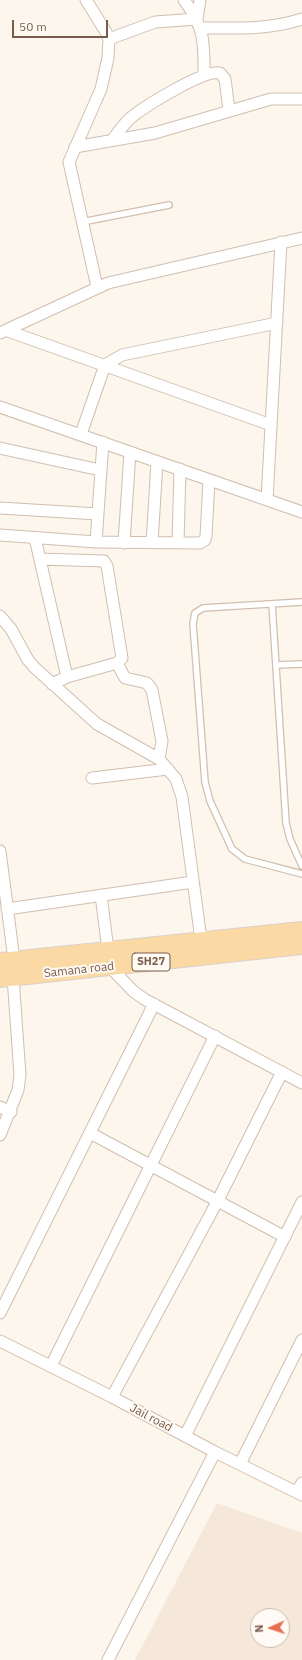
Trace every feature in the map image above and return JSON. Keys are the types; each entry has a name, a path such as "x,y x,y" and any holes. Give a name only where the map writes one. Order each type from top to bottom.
{"main road":[{"name":"Samana road","path":"109,958 201,940 302,931"},
{"name":"Samana road","path":"7,969 109,958 302,945"}],"street":[{"path":"86,0 102,23 109,39 108,58 101,89 83,132 70,156 69,168 97,287"},
{"path":"184,0 199,23"},
{"path":"200,0 199,23 204,44 204,75"},
{"path":"109,39 155,22 199,23 249,29 268,27 302,19"},
{"path":"113,139 132,116 152,103 204,75 217,72 223,75 227,86 229,110"},
{"path":"75,147 113,139 155,134 229,110 271,99 302,99"},
{"path":"4,332 97,287 302,238"},
{"path":"267,500 281,242"},
{"path":"81,434 104,365 131,352 277,323"},
{"path":"4,332 104,365 271,425"},
{"path":"0,407 302,512"},
{"path":"96,542 103,442"},
{"path":"0,448 100,470"},
{"path":"124,543 130,452"},
{"path":"152,543 157,462"},
{"path":"178,543 180,469"},
{"path":"0,535 96,542 200,543 205,540 206,536 208,480"},
{"path":"0,508 98,514"},
{"path":"35,538 67,677"},
{"path":"40,559 100,560 106,563 122,658 117,663 67,677 52,684"},
{"path":"0,616 11,629 28,660 52,684 98,724 159,759 176,779 182,797 201,940"},
{"path":"117,663 125,678 148,683 152,690 162,741 159,759"},
{"path":"92,778 168,769"},
{"path":"0,851 7,909 7,969 20,1075 18,1090 11,1112 0,1135"},
{"path":"7,909 193,882"},
{"path":"100,895 109,958 133,991 154,1004 302,1082"},
{"path":"0,1313 154,1004"},
{"path":"51,1366 215,1036"},
{"path":"112,1397 217,1202 282,1072"},
{"path":"0,1106 11,1112"},
{"path":"90,1133 285,1237"},
{"path":"185,1436 302,1202"},
{"path":"240,1464 302,1340"},
{"name":"Jail road","path":"0,1341 112,1397 214,1452 300,1490"},
{"path":"108,1660 214,1452"}],"lane":[{"path":"82,222 169,205"},
{"path":"302,602 203,608 195,613 192,624 202,760 210,801 232,849 245,859 302,874"},
{"path":"272,604 286,823 290,839 302,866"},
{"path":"276,665 302,664"}],"shaded area":[{"path":"217,1503 302,1533 302,1660 135,1660"}]}
